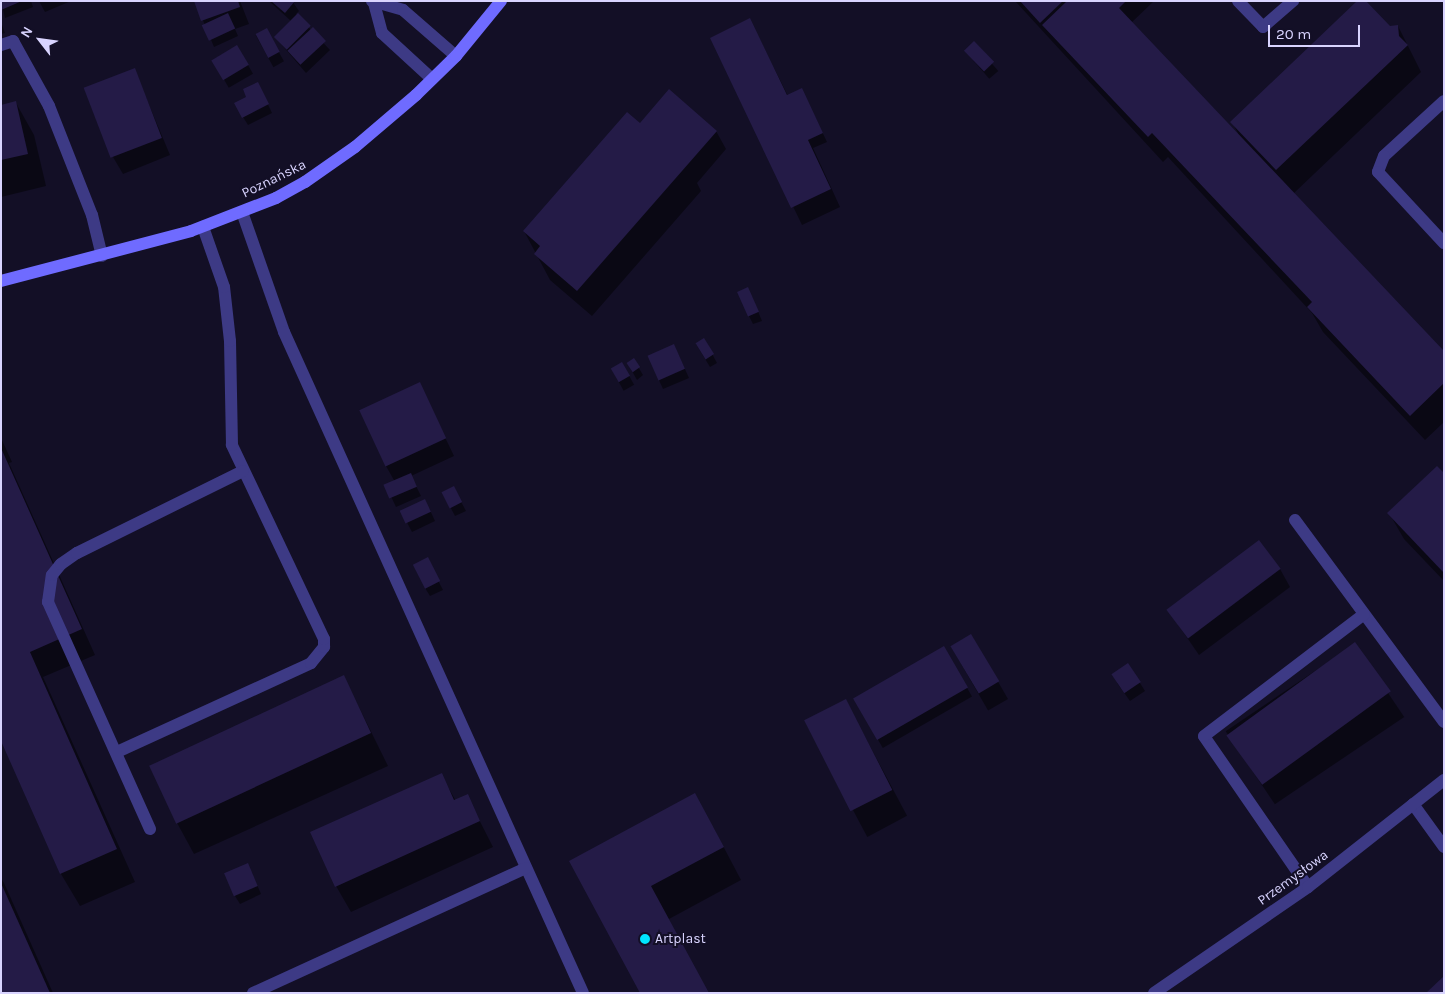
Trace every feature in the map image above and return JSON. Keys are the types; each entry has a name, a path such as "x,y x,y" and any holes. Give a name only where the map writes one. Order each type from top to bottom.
{"main road":[{"name":"Poznańska","path":"1,281 102,256 203,227 276,198 328,168 385,123 456,56 501,1"}],"street":[{"path":"1238,1 1263,27 1293,1"},
{"path":"373,2 402,10 456,56"},
{"path":"373,2 382,33 432,79"},
{"path":"1,45 14,41 49,106 92,216 102,256"},
{"path":"1444,101 1384,156 1378,172 1444,243"},
{"path":"242,212 284,332 583,993"},
{"path":"117,752 311,663 321,654 324,639 232,445 230,340 224,287 203,227"},
{"path":"150,829 48,602 52,575 61,564 77,553 243,471"},
{"path":"1295,520 1444,722"},
{"path":"1308,887 1204,736 1364,614"},
{"name":"Przemysłowa","path":"1154,993 1308,887 1444,780"},
{"path":"1414,804 1444,846"},
{"path":"253,993 526,868"}],"building":[{"path":"1,1 22,1 1,10"},
{"path":"194,1 238,1 240,7 201,21"},
{"path":"271,1 295,1 285,13"},
{"path":"1020,1 1063,1 1040,23"},
{"path":"1067,1 1126,1 1119,8 1444,351 1444,383 1410,416 1307,307 1312,302 1152,133 1148,137 1042,25"},
{"path":"1357,1 1366,1 1390,26 1398,25 1399,36 1408,45 1276,170 1230,122"},
{"path":"228,13 235,28 209,41 202,25"},
{"path":"298,13 311,26 287,50 274,37"},
{"path":"750,18 787,95 802,88 823,133 808,140 831,189 791,208 710,38"},
{"path":"313,27 326,41 300,65 287,51"},
{"path":"267,28 280,52 268,58 256,34"},
{"path":"974,41 994,62 984,72 964,51"},
{"path":"237,45 249,65 223,80 211,60"},
{"path":"135,68 162,138 111,158 84,88"},
{"path":"258,82 269,104 242,118 234,103 246,97 243,89"},
{"path":"669,89 717,131 577,291 534,254 540,246 523,231 627,112 640,123"},
{"path":"16,101 28,154 1,160 1,105"},
{"path":"748,287 759,312 748,317 737,292"},
{"path":"704,338 714,354 706,359 696,343"},
{"path":"674,344 685,369 658,380 648,356"},
{"path":"634,358 640,367 633,372 627,363"},
{"path":"622,362 630,376 619,382 611,368"},
{"path":"420,382 446,438 385,467 359,410"},
{"path":"1,448 82,629 30,652 117,849 60,874 1,741"},
{"path":"1437,466 1444,473 1444,573 1387,513"},
{"path":"411,473 417,487 389,499 383,485"},
{"path":"454,486 462,502 450,508 442,492"},
{"path":"425,499 431,512 406,524 400,511"},
{"path":"1259,540 1281,569 1188,639 1166,610"},
{"path":"428,557 440,581 425,589 413,565"},
{"path":"971,634 999,681 979,694 950,646"},
{"path":"1355,642 1391,691 1262,785 1226,735"},
{"path":"944,646 968,688 877,740 853,698"},
{"path":"1128,663 1141,682 1124,693 1111,674"},
{"path":"344,675 371,733 176,824 149,766"},
{"path":"846,699 892,790 850,811 804,720"},
{"path":"442,773 454,800 468,794 480,821 335,887 310,832"},
{"name":"Artplast","path":"695,793 724,847 651,886 709,993 640,993 569,861"},
{"path":"248,863 258,886 234,896 224,873"},
{"path":"1,883 50,993 1,993"},
{"path":"1444,976 1444,993 1426,993"}],"place":[{"name":"Artplast","path":"645,939"}]}
